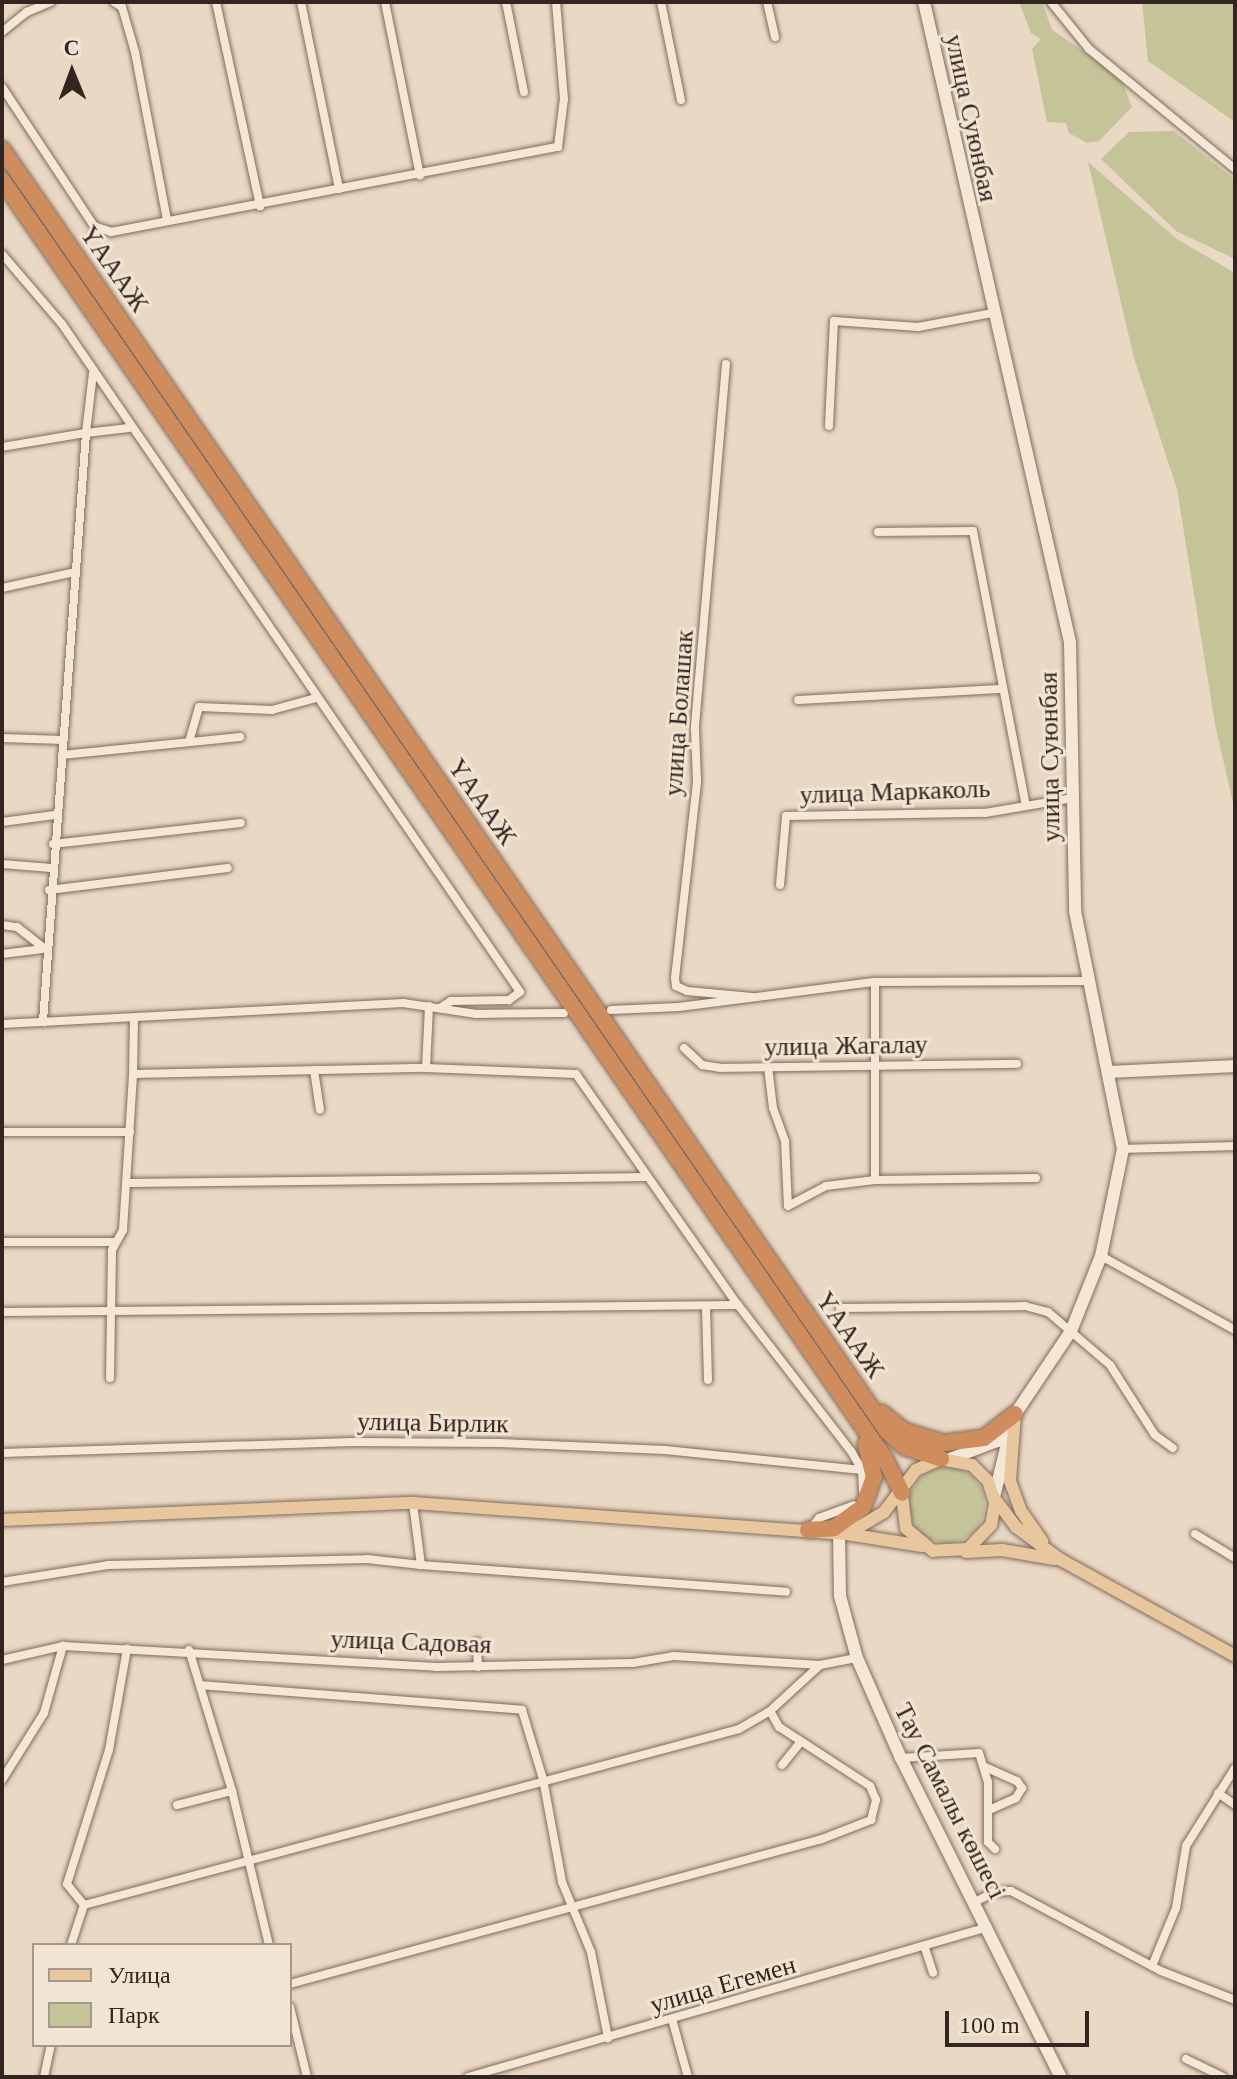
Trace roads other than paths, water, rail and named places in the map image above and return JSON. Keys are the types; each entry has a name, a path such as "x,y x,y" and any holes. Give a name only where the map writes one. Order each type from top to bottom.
{"highway":[{"name":"ҮАААЖ","path":"2,149 892,1437 914,1452 946,1459"},
{"name":"ҮАААЖ","path":"2,180 860,1427 902,1493"},
{"path":"861,1393 904,1431 944,1443 984,1438 1015,1414"},
{"path":"808,1530 844,1524 868,1500 873,1464 860,1427"}],"main road":[{"name":"улица Суюнбая","path":"924,2 992,313 1070,642 1075,911 1123,1149 1101,1256 1071,1331 1031,1382 1015,1414 990,1446 946,1459"},
{"path":"1109,1072 1235,1066"},
{"path":"957,1553 986,1535 995,1514 994,1497 1015,1414"},
{"path":"1015,1414 1009,1458 1013,1492 1026,1521 1061,1560"},
{"path":"843,1534 884,1512 902,1493 916,1470 946,1459 981,1472 994,1497 1016,1527 1061,1560 1235,1656"},
{"path":"902,1493 901,1517 922,1546"},
{"path":"2,1520 413,1503 808,1530 957,1553 1002,1550 1061,1560"},
{"name":"Тау Самалы көшесі","path":"843,1534 840,1596 857,1658 901,1758 977,1901 1061,2077"}],"street":[{"path":"2,32 27,12 51,2"},
{"path":"114,2 122,7 135,52 167,220"},
{"path":"216,2 260,206"},
{"path":"301,2 339,189"},
{"path":"385,2 420,176"},
{"path":"506,2 524,92"},
{"path":"2,87 94,226 111,232 420,176 558,147 564,99 556,2"},
{"path":"661,2 681,100"},
{"path":"767,2 775,37"},
{"path":"1051,2 1089,49 1235,169"},
{"path":"2,254 62,324 129,428 520,992 509,1000 451,1001 440,1008"},
{"path":"829,426 834,321 918,327 992,313"},
{"name":"улица Болашак","path":"726,364 695,729 697,782 675,978 676,986 687,991 752,997"},
{"path":"43,1022 43,949 93,372"},
{"path":"2,447 129,428"},
{"path":"878,532 973,531 1000,689 1025,802"},
{"path":"2,588 75,572"},
{"path":"798,700 1000,689"},
{"path":"189,742 199,707 272,710 316,698"},
{"path":"62,755 240,737"},
{"path":"2,738 63,740"},
{"name":"улица Маркаколь","path":"780,885 786,816 985,813 1025,802 1073,798"},
{"path":"2,822 55,815"},
{"path":"53,844 241,823"},
{"path":"2,864 51,868"},
{"path":"49,890 228,868"},
{"path":"2,925 17,927 43,949"},
{"path":"2,954 43,949"},
{"path":"611,1010 875,982 1088,981"},
{"path":"875,982 875,1180"},
{"path":"2,1024 343,1004 429,1006 476,1014 564,1013"},
{"path":"426,1068 429,1006"},
{"path":"2,1242 114,1242 122,1237 134,1018"},
{"name":"улица Жагалау","path":"684,1048 702,1065 1017,1064"},
{"path":"768,1067 773,1108 785,1141 788,1206 826,1186 875,1180 1036,1178"},
{"path":"133,1074 426,1068 576,1074 738,1305 862,1470 861,1499 836,1515 819,1518 808,1530"},
{"path":"314,1070 320,1110"},
{"path":"2,1132 130,1132"},
{"path":"1123,1149 1235,1146"},
{"path":"127,1183 646,1177"},
{"path":"110,1378 114,1242"},
{"path":"1101,1256 1235,1330"},
{"path":"2,1312 706,1308 738,1305"},
{"path":"840,1308 1025,1306 1048,1312 1122,1378 1155,1435 1173,1448"},
{"path":"706,1308 708,1380"},
{"name":"улица Бирлик","path":"2,1453 352,1442 500,1443 665,1450 862,1470"},
{"path":"413,1503 421,1565"},
{"path":"1195,1534 1235,1558"},
{"path":"2,1582 108,1565 367,1559 786,1592"},
{"path":"477,1642 478,1667"},
{"path":"2,1780 44,1713 63,1646"},
{"name":"улица Садовая","path":"2,1660 63,1646 478,1667 633,1663 674,1656 820,1665 857,1658"},
{"path":"84,1905 67,1884 109,1750 127,1649"},
{"path":"189,1650 232,1791 269,1943"},
{"path":"84,1905 248,1858 739,1729 770,1711 820,1665"},
{"path":"200,1685 522,1710 543,1779 555,1853 570,1905 591,1952 608,2038"},
{"path":"292,1983 570,1905 822,1839 871,1820 876,1800 870,1786 800,1743 770,1718 770,1711"},
{"path":"782,1765 800,1743"},
{"path":"901,1758 971,1751 979,1753 985,1767 991,1809 987,1833 995,1849"},
{"path":"985,1767 1017,1781 1022,1788 1016,1798 991,1809"},
{"path":"1152,1966 1176,1908 1186,1846 1235,1768"},
{"path":"177,1805 232,1791"},
{"path":"1218,1793 1235,1805"},
{"path":"977,1901 994,1892 1011,1891 1152,1966 1235,2000"},
{"path":"72,1943 84,1905"},
{"name":"улица Егемен","path":"468,2077 925,1948 988,1927"},
{"path":"925,1948 933,1973"},
{"path":"292,2015 307,2077"},
{"path":"672,2019 688,2077"},
{"path":"44,2077 51,2047"},
{"path":"1186,2059 1223,2077"}]}
